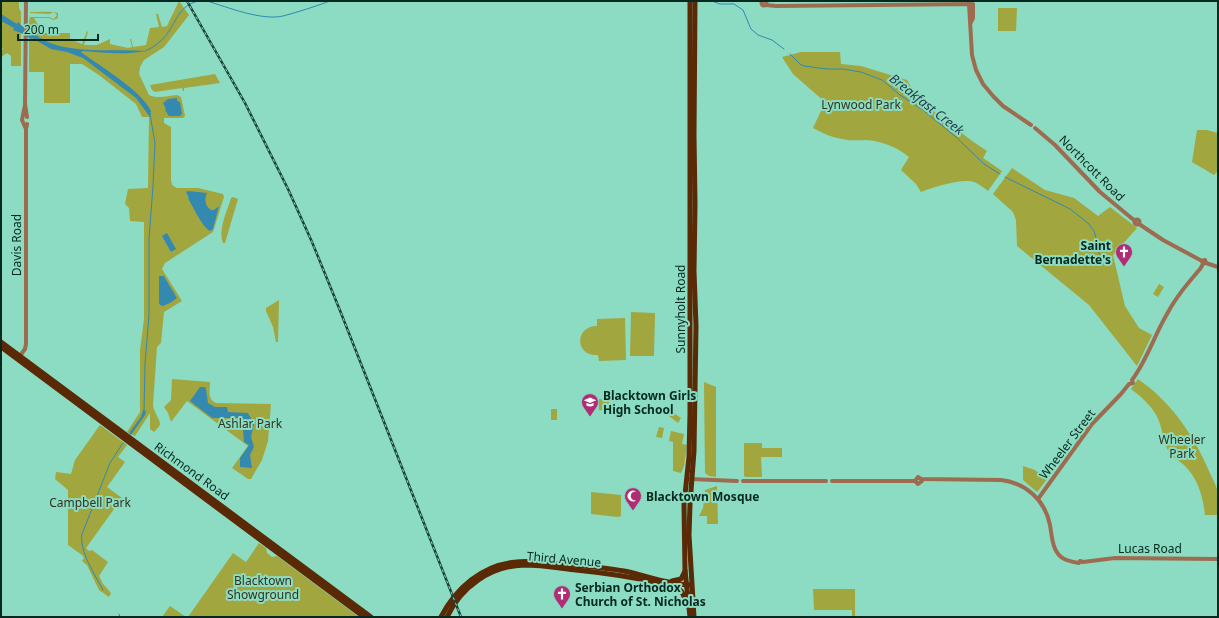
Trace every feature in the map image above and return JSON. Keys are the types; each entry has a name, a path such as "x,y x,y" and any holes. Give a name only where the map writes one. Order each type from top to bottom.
{"main road":[{"name":"Sunnyholt Road","path":"689,587 685,570 684,504 689,457 690,407 690,1"},
{"name":"Sunnyholt Road","path":"691,616 689,587 689,535 690,504 693,480 696,334 694,271 694,127 696,1"},
{"name":"Richmond Road","path":"1,342 18,358 364,617"},
{"name":"Richmond Road","path":"1,347 371,617"},
{"name":"Third Avenue","path":"441,617 456,594 467,582 488,569 511,562 534,562 619,570 689,587"},
{"name":"Third Avenue","path":"447,617 458,598 471,585 493,572 512,566 533,565 619,575 675,586 689,587"},
{"path":"667,581 680,579 685,570"},
{"path":"675,586 683,594 691,616"}],"street":[{"name":"Davis Road","path":"18,358 25,349 26,344 26,1"},
{"name":"Northcott Road","path":"762,3 776,6 971,4 969,18 971,22 972,55 976,70 983,84 992,96 1002,106 1033,127 1055,145 1096,188 1137,222 1163,240 1204,262 1218,267"},
{"name":"Wheeler Street","path":"1038,499 1092,424 1121,394 1129,384 1128,380 1132,380 1146,359 1162,322 1172,304 1204,262"},
{"path":"686,479 737,482 740,478 743,481 826,481 829,478 832,481 915,481 918,484 922,480 1001,480 1026,489 1038,499"},
{"name":"Lucas Road","path":"1038,499 1047,514 1054,545 1061,557 1068,561 1081,562 1115,558 1218,559"}],"green space":[{"path":"1,1 19,1 19,8 21,12 21,66 11,66 11,56 7,53 1,57 1,51 3,49 1,47"},
{"path":"179,1 189,15 164,47 144,60 140,67 139,74 149,95 159,97 177,95 181,97 185,116 183,118 164,118 164,123 171,127 172,185 177,188 198,188 223,194 224,197 213,232 165,263 162,269 182,301 164,312 161,343 157,347 153,405 160,424 154,432 150,429 150,413 135,436 127,432 140,412 140,350 144,319 144,222 130,221 129,208 125,204 128,189 148,188 149,117 142,117 136,104 99,75 82,64 70,64 70,103 44,103 44,72 29,72 29,20 30,17 49,17 54,19 57,15 54,12 58,13 58,18 54,20 49,18 34,18 43,33 70,33 70,39 82,44 87,31 84,45 97,45 110,39 110,44 128,48 132,47 130,39 133,47 146,45 150,28 159,27 156,14 158,14 162,27 167,26"},
{"path":"998,8 1017,8 1016,31 998,31"},
{"path":"30,12 54,12 49,14 30,13"},
{"name":"Lynwood Park","path":"801,52 840,52 841,64 861,66 907,80 917,98 987,151 983,158 1002,171 988,191 974,182 962,181 921,192 916,184 901,170 909,157 899,150 878,142 838,138 827,135 813,128 825,102 793,74 782,57"},
{"path":"215,74 220,83 184,88 184,91 182,88 155,92 152,90 150,85"},
{"path":"1197,130 1207,130 1218,133 1218,171 1214,175 1192,162"},
{"path":"1012,168 1045,190 1074,198 1098,216 1110,207 1137,228 1113,255 1125,306 1139,328 1152,335 1137,366 1089,305 1017,246 1016,220 1013,212 993,194"},
{"path":"233,197 238,199 225,243 223,243 222,226 231,198"},
{"path":"1159,284 1164,287 1158,297 1153,294"},
{"path":"279,300 278,342 276,342 273,327 266,308"},
{"path":"631,312 655,313 654,356 630,356"},
{"path":"625,318 626,360 599,361 598,355 590,354 582,347 580,341 581,336 589,327 597,326 597,319"},
{"name":"Ashlar Park","path":"172,379 210,382 210,397 216,403 271,404 268,441 262,460 251,479 248,479 232,468 248,446 187,401 171,422 164,407 171,400"},
{"name":"Wheeler Park","path":"1138,379 1171,408 1196,444 1217,488 1218,515 1205,515 1199,488 1193,476 1168,449 1164,442 1159,421 1151,407 1131,389"},
{"path":"704,382 716,387 716,477 709,476 705,473"},
{"path":"599,399 609,400 609,411 599,410"},
{"path":"551,409 557,409 557,420 551,420"},
{"path":"672,412 681,418 678,423 669,416"},
{"name":"Campbell Park","path":"100,425 127,445 118,457 125,462 107,487 122,498 86,548 89,551 92,550 108,562 99,576 103,584 111,593 109,597 99,590 87,565 82,561 84,558 82,555 68,545 68,490 55,479 56,472 71,474 75,460"},
{"path":"659,427 664,428 662,438 656,437"},
{"path":"671,431 684,434 682,444 687,445 684,466 681,473 673,471 673,442 669,441"},
{"path":"744,443 762,443 762,448 782,448 782,457 761,457 762,477 746,477 744,476"},
{"path":"1023,466 1035,470 1047,479 1037,492 1023,480"},
{"path":"717,486 718,524 707,524 707,516 699,516 703,508 705,490"},
{"path":"591,492 621,495 621,516 591,514"},
{"name":"Blacktown Showground","path":"259,543 266,548 267,553 272,557 277,556 359,617 188,617 233,553 246,562"},
{"path":"813,589 855,589 855,617 852,617 852,610 814,610"},
{"path":"170,606 186,617 162,617"}],"water":[{"path":"1,14 17,24 18,22 22,26 35,32 34,34 44,40 63,47 86,50 146,51 122,53 81,52 120,79 139,95 151,111 150,117 136,98 83,58 67,52 51,49 32,38 31,39 13,30 14,28 1,21"},
{"path":"177,98 177,101 180,102 182,114 180,116 169,116 163,103 168,99"},
{"path":"186,192 207,193 206,202 207,206 211,210 214,210 219,206 213,229 210,231 204,226 195,212"},
{"path":"167,233 176,249 171,252 162,236"},
{"path":"159,276 164,276 177,298 163,306 159,303"},
{"path":"200,387 205,387 208,403 215,407 227,407 228,412 248,413 254,424 251,437 254,447 250,455 252,468 240,467 240,458 249,445 244,442 242,418 212,418 190,401"},
{"path":"143,410 146,411 145,415 131,435 129,433 141,417"}],"waterway":[{"name":"Breakfast Creek","path":"145,51 160,42 165,37 182,10 198,1"},
{"name":"Breakfast Creek","path":"207,1 245,13 265,17 283,16 330,1"},
{"name":"Breakfast Creek","path":"712,1 720,4 734,4 743,10 751,29 758,35 772,40 784,49"},
{"name":"Breakfast Creek","path":"790,54 804,66 861,72 882,80 900,95 923,110 956,137 984,164 1000,174"},
{"path":"144,412 145,364 149,315 149,239 155,143 150,114"},
{"name":"Breakfast Creek","path":"1005,177 1070,209 1088,223 1094,231 1100,259"},
{"path":"103,590 85,555 82,534 110,463 123,443"}],"railway":[{"path":"187,1 245,103 288,189 312,242 461,617"}],"place":[{"name":"Saint Bernadette's","path":"1124,267"},
{"name":"Blacktown Girls High School","path":"590,417"},
{"name":"Blacktown Mosque","path":"633,511"},
{"name":"Serbian Orthodox Church of St. Nicholas","path":"562,609"}]}
